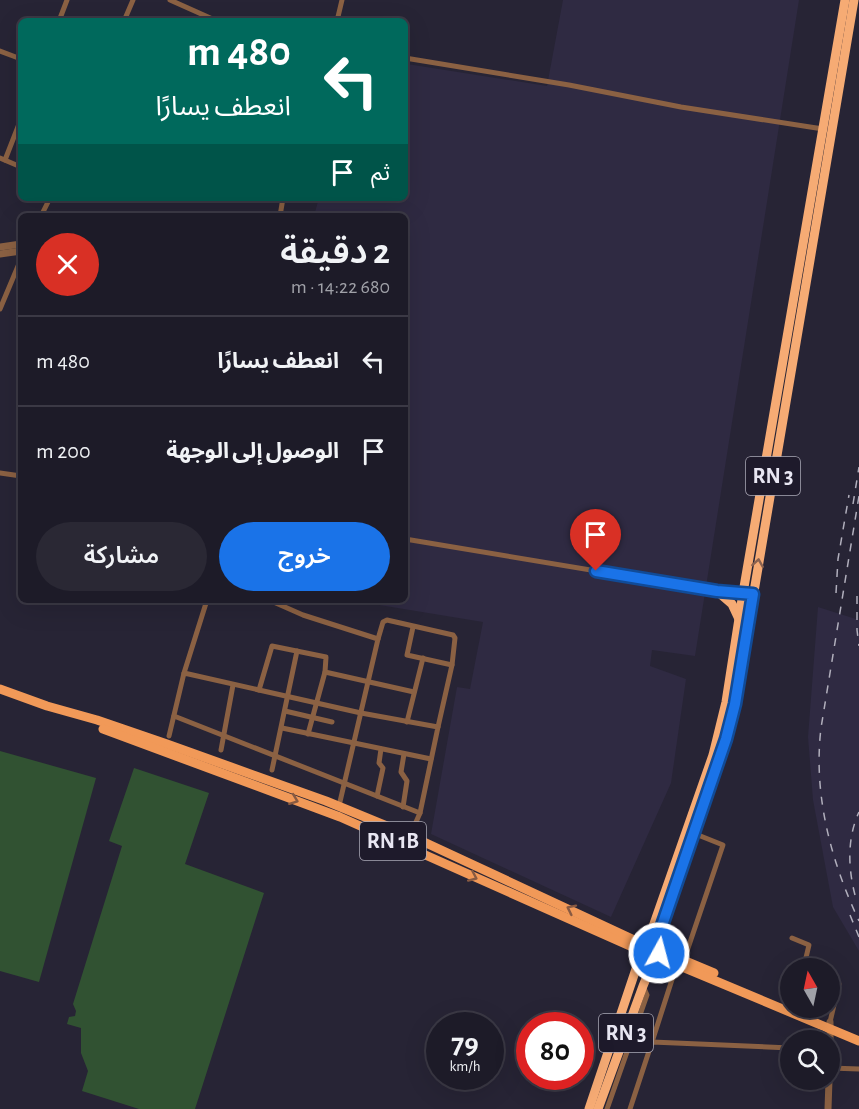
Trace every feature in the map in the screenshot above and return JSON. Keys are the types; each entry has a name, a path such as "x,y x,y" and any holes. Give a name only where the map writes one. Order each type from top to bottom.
{"highway":[{"name":"RN 3","path":"589,1109 650,949 730,725 753,594 771,459 845,0"},
{"name":"RN 3","path":"690,832 721,726 743,593 771,459 854,0"},
{"path":"717,591 732,604 739,620"},
{"name":"RN 3","path":"598,1109 629,1034 643,986 650,949"}],"main road":[{"name":"RN 1B","path":"0,689 339,806 411,836 650,949"},
{"name":"RN 1B","path":"0,694 96,723"},
{"name":"RN 1B","path":"142,739 340,817 405,847 650,949"},
{"path":"650,949 830,1026 859,1034"},
{"path":"722,980 780,1002"},
{"path":"814,1018 859,1041"}],"street":[{"path":"60,18 68,0"},
{"path":"125,18 133,0"},
{"path":"170,0 210,18"},
{"path":"338,18 342,0"},
{"path":"0,51 18,58"},
{"path":"408,58 569,85 681,107 824,129"},
{"path":"18,125 1,159 18,166"},
{"path":"0,247 18,244"},
{"path":"0,254 18,251"},
{"path":"0,309 18,266"},
{"path":"0,473 18,476"},
{"path":"408,540 717,591 753,594"},
{"path":"169,736 184,673 206,603"},
{"path":"276,603 303,615 378,639"},
{"path":"339,806 378,639 385,621 453,635 456,641 452,665 420,813 405,847"},
{"path":"413,627 407,655 452,665"},
{"path":"259,690 270,647 326,657 325,672 308,734"},
{"path":"272,770 297,651"},
{"path":"407,722 423,658"},
{"path":"325,672 414,692"},
{"path":"184,673 361,713 438,727"},
{"path":"221,750 233,685"},
{"path":"285,711 332,722"},
{"path":"174,716 420,813"},
{"path":"282,728 431,759"},
{"path":"377,796 382,768 381,749"},
{"path":"403,807 407,781 401,772 404,754"},
{"path":"630,1109 723,845 690,832"},
{"path":"792,938 809,945 806,958"},
{"path":"830,1030 832,1018"},
{"path":"607,1109 629,1034 652,1042 780,1048"},
{"path":"840,1070 859,1070"},
{"path":"828,1109 829,1090"}],"shaded area":[{"path":"563,0 799,0 695,656 652,650 650,666 686,679 671,783 611,917 431,834 457,687 470,689 483,622 367,603 408,603 408,213 315,213 318,201 408,201 408,64 547,86"},
{"path":"818,607 859,620 859,951 833,907 813,800 808,737"}],"green space":[{"path":"0,751 96,778 39,982 0,971"},
{"path":"134,768 209,793 185,864 264,893 195,1109 139,1109 82,1091 88,1071 81,1053 81,1028 67,1024 69,1017 75,1016 76,1011 73,1004 122,846 109,841"}],"railway":[{"path":"853,504 859,467"},
{"path":"836,593 838,559 849,495"},
{"path":"859,496 821,728 819,753 826,827 840,875 859,921"},
{"path":"857,596 859,646"},
{"path":"855,895 850,853 852,832 859,812"},
{"path":"850,915 859,937"}],"route":[{"path":"596,571 717,591 753,594 730,725 656,943 659,953"}]}
